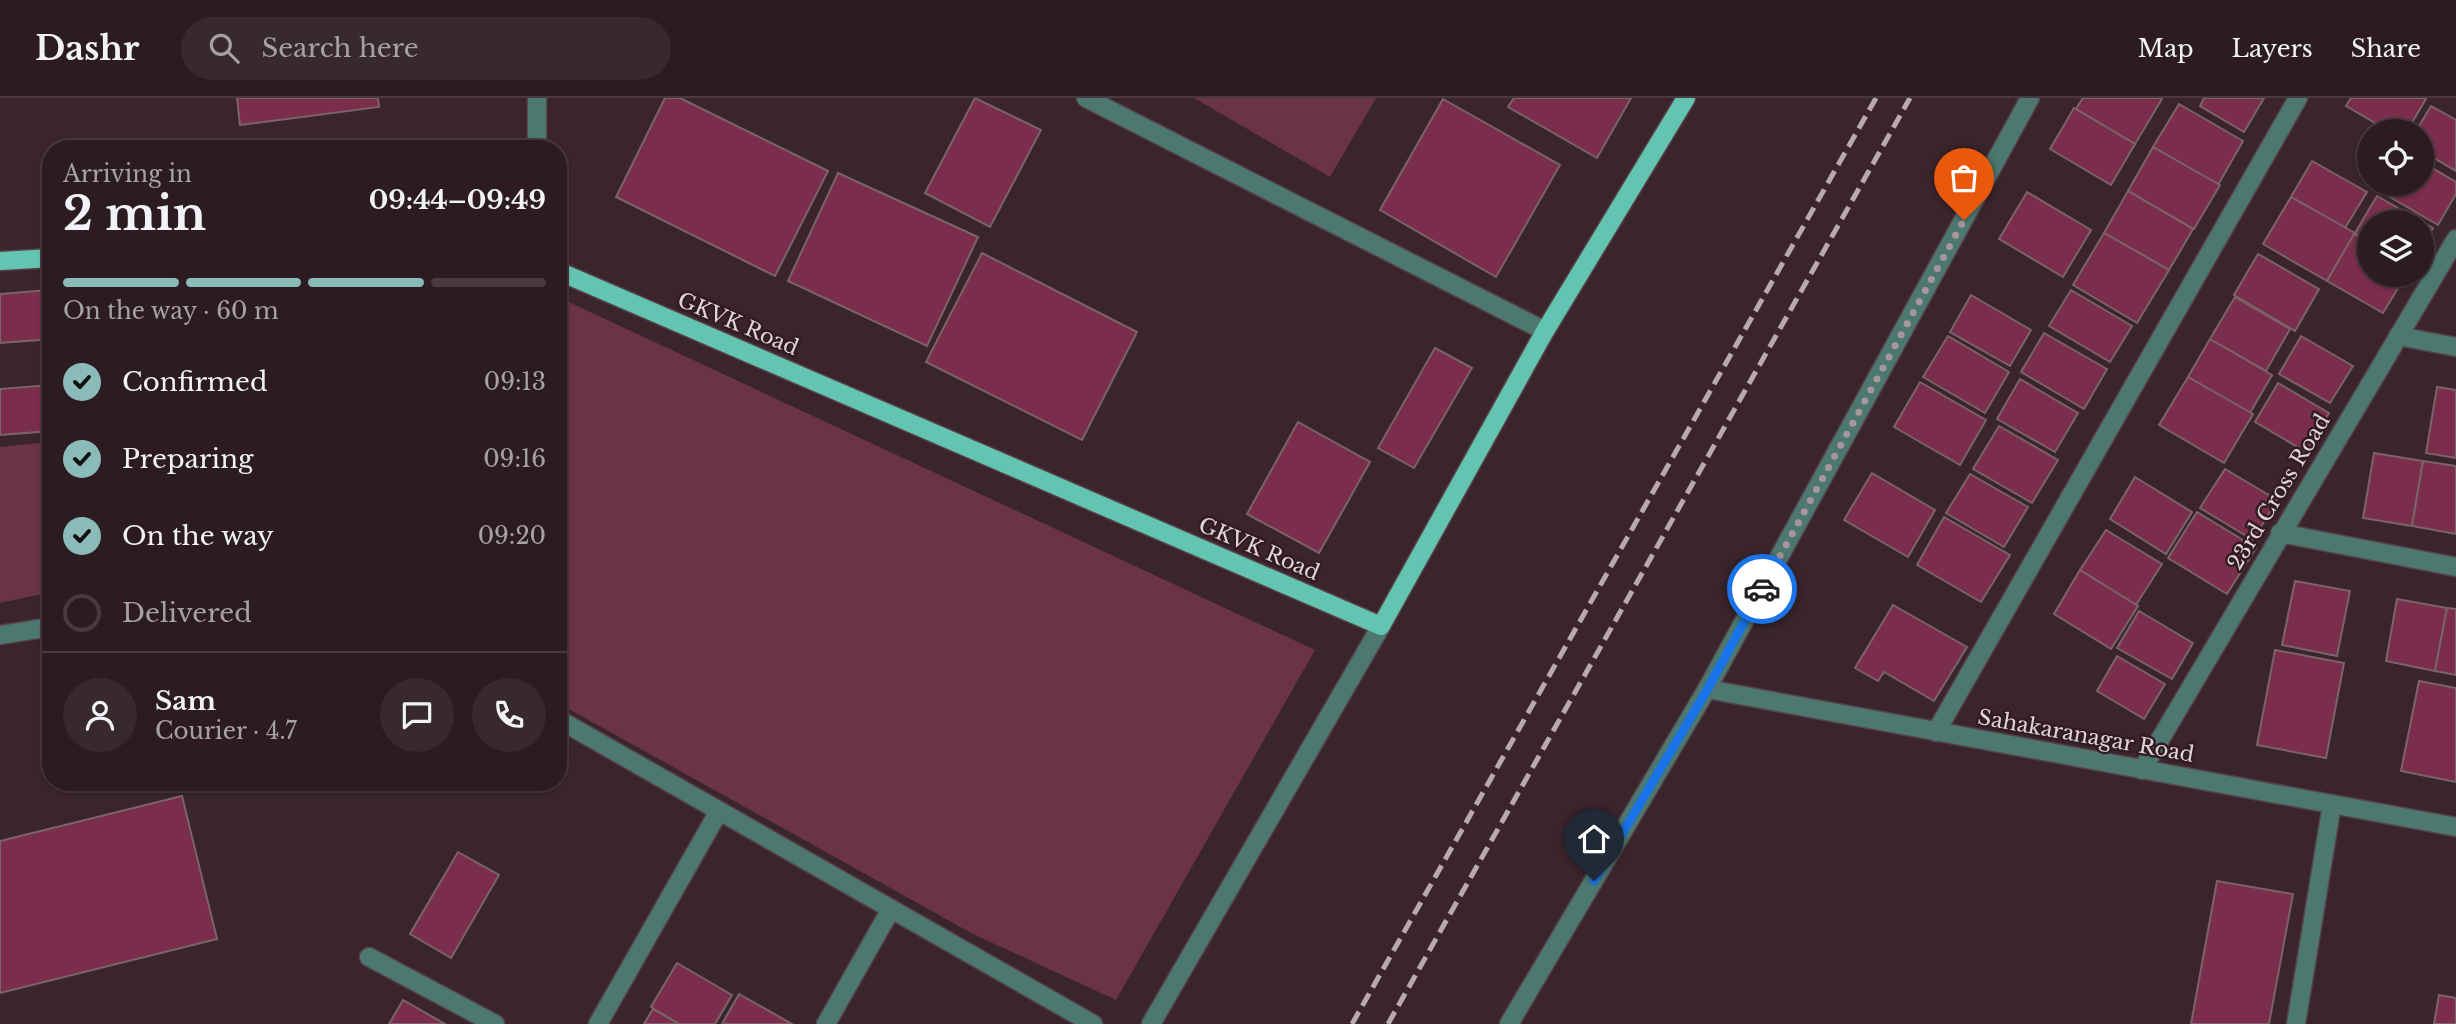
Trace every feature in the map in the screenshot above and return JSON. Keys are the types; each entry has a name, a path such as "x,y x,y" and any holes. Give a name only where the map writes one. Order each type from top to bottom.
{"main road":[{"path":"1381,626 1545,331 1686,98"},
{"path":"0,261 42,258"},
{"name":"GKVK Road","path":"567,275 1381,626"}],"street":[{"path":"537,98 537,140"},
{"path":"1086,98 1545,331"},
{"path":"1509,1024 1707,690 2030,98"},
{"path":"1936,732 2298,98"},
{"name":"23rd Cross Road","path":"2142,770 2456,239"},
{"path":"2398,336 2456,347"},
{"path":"2280,533 2456,567"},
{"path":"1151,1024 1381,626"},
{"path":"0,635 42,628"},
{"name":"Sahakaranagar Road","path":"1707,690 2456,827"},
{"path":"567,724 1093,1024"},
{"path":"2297,1024 2332,804"},
{"path":"598,1024 719,811"},
{"path":"826,1024 891,909"},
{"path":"369,957 495,1024"}],"shaded area":[{"path":"1194,98 1376,98 1330,177"},
{"path":"567,301 1315,650 1116,1000 973,934 567,708"},
{"path":"42,443 42,594 0,603 0,447"}],"building":[{"path":"237,98 378,98 379,107 240,125"},
{"path":"665,98 680,98 828,171 775,276 616,197"},
{"path":"975,98 1041,130 990,227 925,193"},
{"path":"1514,98 1631,98 1597,158 1508,107"},
{"path":"2083,98 2162,99 2135,144 2076,109"},
{"path":"2204,98 2264,98 2244,132 2200,106"},
{"path":"2351,98 2426,99 2414,119 2368,119 2346,106"},
{"path":"1443,99 1560,165 1496,277 1380,210"},
{"path":"2179,104 2243,141 2218,185 2153,147"},
{"path":"2431,106 2456,120 2456,171 2434,158 2434,119 2423,119"},
{"path":"2074,108 2135,144 2111,185 2050,149"},
{"path":"2153,147 2220,185 2194,229 2128,191"},
{"path":"2312,161 2357,186 2357,196 2365,196 2345,228 2291,197"},
{"path":"2434,169 2456,182 2456,194 2438,225 2434,223 2434,210 2412,210 2388,196 2434,196"},
{"path":"838,173 978,237 927,346 788,281"},
{"path":"2128,191 2193,229 2169,270 2104,233"},
{"path":"2027,192 2091,230 2063,277 1999,239"},
{"path":"2377,196 2402,210 2369,210"},
{"path":"2291,197 2355,233 2327,281 2263,244"},
{"path":"2104,233 2169,270 2137,323 2073,285"},
{"path":"2354,234 2357,236 2357,287 2399,287 2383,313 2327,281"},
{"path":"982,253 1137,332 1082,440 926,362"},
{"path":"2258,254 2319,289 2295,331 2234,295"},
{"path":"42,290 42,340 0,343 0,294"},
{"path":"2071,290 2132,326 2110,362 2049,326"},
{"path":"1971,295 2031,330 2010,366 1950,332"},
{"path":"2235,297 2290,329 2266,371 2210,339"},
{"path":"2044,333 2107,369 2084,409 2021,372"},
{"path":"1948,336 2009,372 1985,413 1923,377"},
{"path":"2301,336 2353,366 2330,403 2279,374"},
{"path":"2210,339 2272,375 2250,413 2188,377"},
{"path":"1435,348 1472,368 1414,468 1378,448"},
{"path":"2188,377 2253,414 2224,463 2159,425"},
{"path":"2020,379 2078,413 2055,452 1997,419"},
{"path":"1920,382 1986,420 1960,465 1894,427"},
{"path":"2278,383 2329,413 2306,452 2255,422"},
{"path":"42,386 42,432 0,435 0,389"},
{"path":"2437,387 2456,390 2456,458 2426,453"},
{"path":"1298,422 1370,462 1319,553 1247,514"},
{"path":"1999,426 2058,460 2032,503 1973,469"},
{"path":"2374,453 2423,461 2412,526 2363,518"},
{"path":"2423,461 2456,466 2456,534 2412,526"},
{"path":"2225,469 2277,500 2253,540 2200,508"},
{"path":"1872,473 1935,510 1908,557 1844,520"},
{"path":"1970,474 2028,507 2004,547 1946,513"},
{"path":"2135,477 2192,512 2166,554 2110,519"},
{"path":"2197,512 2256,548 2227,594 2168,558"},
{"path":"1944,517 2010,555 1981,602 1917,565"},
{"path":"2106,530 2162,564 2136,605 2080,570"},
{"path":"2080,570 2138,606 2111,649 2054,614"},
{"path":"2295,581 2350,591 2337,656 2282,645"},
{"path":"2397,599 2447,608 2435,671 2386,661"},
{"path":"1893,605 1967,647 1934,701 1884,672 1878,681 1855,668"},
{"path":"2447,608 2456,609 2456,675 2435,671"},
{"path":"2139,611 2193,643 2172,679 2117,648"},
{"path":"2275,650 2344,663 2326,758 2257,745"},
{"path":"2117,656 2165,684 2144,719 2097,691"},
{"path":"2419,681 2456,688 2456,782 2401,771"},
{"path":"182,796 217,939 0,993 0,841"},
{"path":"458,852 499,875 451,958 410,934"},
{"path":"2217,881 2293,894 2269,1024 2191,1024"},
{"path":"677,963 732,995 715,1024 679,1024 651,1007"},
{"path":"739,994 792,1024 722,1024"},
{"path":"2439,995 2456,998 2456,1024 2434,1024"},
{"path":"403,1000 445,1024 389,1024"},
{"path":"653,1009 679,1024 644,1024"}],"railway":[{"path":"1352,1024 1876,98"},
{"path":"1388,1024 1910,98"}],"way so far":[{"path":"1762,589 1964,220"}],"route":[{"path":"1594,881 1707,690 1762,589"}]}
